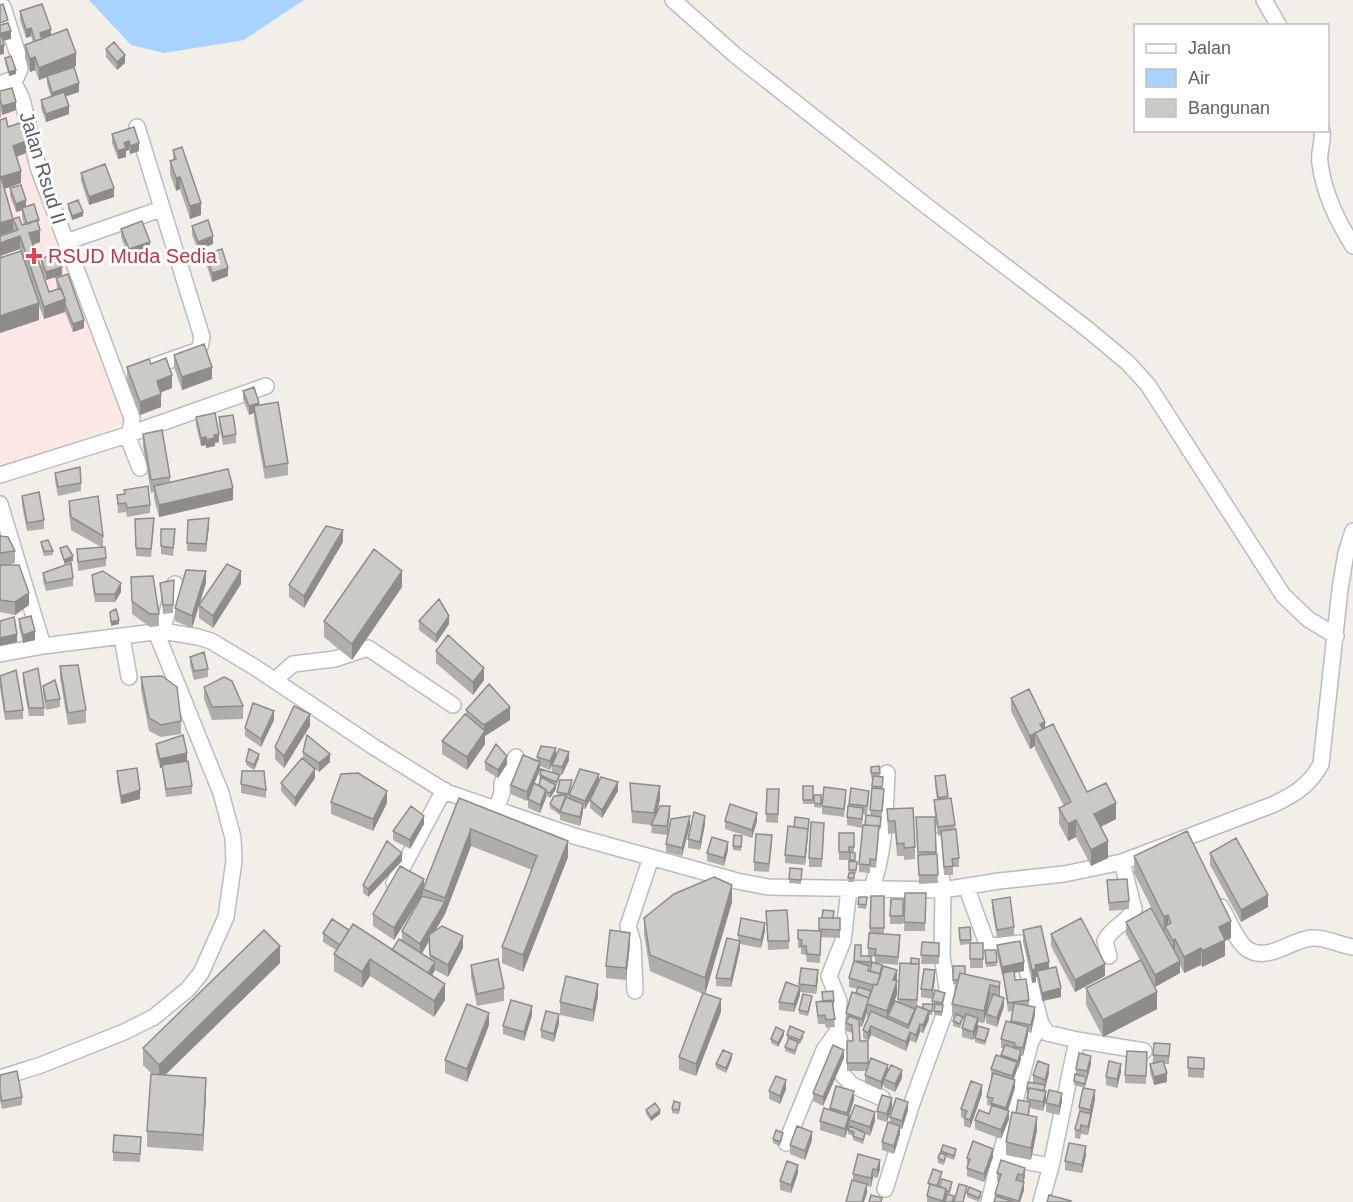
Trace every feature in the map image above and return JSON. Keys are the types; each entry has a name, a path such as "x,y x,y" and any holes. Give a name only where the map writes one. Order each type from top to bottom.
{"street":[{"path":"673,0 744,62 1128,363 1148,385 1283,595 1308,620 1336,636"},
{"path":"1264,0 1278,24"},
{"path":"0,4 3,7 20,65 16,78 3,83"},
{"name":"Jalan Rsud II","path":"3,83 16,87 22,99 38,167 66,242 127,375 132,418 131,428 127,435"},
{"path":"127,375 196,351 202,342 200,326 136,127"},
{"path":"1322,132 1319,161 1325,186 1335,215 1353,246"},
{"path":"66,242 161,209"},
{"path":"0,475 127,435 266,386"},
{"path":"127,435 140,468"},
{"path":"0,504 43,645"},
{"path":"0,654 43,645 159,632 198,637 211,641 275,680 374,747 444,790 574,836 737,881 768,887 942,890 999,880 1065,874 1122,862 1187,843 1291,796 1314,777 1321,764 1346,553 1353,531"},
{"path":"0,568 18,565"},
{"path":"0,1078 41,1065 114,1036 154,1017 188,989 201,973 226,917 234,861 233,838 221,793 159,632 175,584"},
{"path":"122,637 129,677"},
{"path":"275,680 293,664 335,659 368,648 453,705"},
{"path":"496,809 502,793 501,785 516,757"},
{"path":"872,888 877,872 885,815 887,773"},
{"path":"394,883 444,790"},
{"path":"885,1189 913,1099 945,1012 947,987 942,956 942,890 937,841"},
{"path":"635,991 634,950 628,926 651,858"},
{"path":"1109,956 1106,941 1110,931 1128,919 1134,909 1122,862"},
{"path":"966,886 987,944 994,946 1020,943 1041,1024 1047,1033 1144,1050"},
{"path":"849,889 843,941 829,971 829,981 839,1001 837,1032 845,1058 841,1073 852,1084 882,1098"},
{"path":"1216,897 1243,946 1252,953 1268,954 1310,938 1324,939 1353,947"},
{"path":"989,1202 1031,1041 1041,1024"},
{"path":"786,1143 824,1050 837,1032"},
{"path":"1041,1202 1051,1166 1077,1040"},
{"path":"1000,1157 1051,1166"}],"shaded area":[{"name":"RSUD Muda Sedia","path":"6,89 128,421 0,470 0,91"}],"water":[{"path":"89,0 304,0 244,40 164,53 131,45"}],"building":[{"path":"3,4 8,20 0,23 0,5"},
{"path":"42,4 51,29 40,33 42,39 35,41 31,28 26,30 20,11"},
{"path":"8,23 11,31 1,33 4,45 0,46 0,25"},
{"path":"67,29 76,53 39,68 35,57 30,59 25,45"},
{"path":"114,42 125,55 117,62 106,49"},
{"path":"11,56 16,70 9,72 5,58"},
{"path":"74,67 79,83 52,93 47,76"},
{"path":"12,88 16,102 2,106 0,91"},
{"path":"64,92 69,106 46,114 41,100"},
{"path":"6,118 8,127 20,123 26,141 13,146 21,171 1,177 0,120"},
{"path":"134,127 139,143 130,146 129,141 124,143 126,148 118,151 112,134"},
{"path":"182,147 201,203 190,206 180,177 176,178 170,161 176,159 173,150"},
{"path":"105,164 114,188 89,197 81,173"},
{"path":"0,178 13,219 0,223"},
{"path":"21,185 26,200 16,204 10,188"},
{"path":"78,200 83,212 72,216 68,204"},
{"path":"34,204 39,220 27,224 22,208"},
{"path":"19,217 22,225 37,220 40,230 29,233 49,292 61,288 65,299 44,307 20,236 0,243 0,236 18,230 13,219"},
{"path":"208,220 213,236 198,242 192,226"},
{"path":"142,221 150,242 129,249 121,229"},
{"path":"222,249 228,268 212,273 206,254"},
{"path":"21,251 39,303 0,316 0,258"},
{"path":"57,253 62,267 46,272 41,259"},
{"path":"68,274 84,320 73,324 56,278"},
{"path":"204,344 212,367 182,377 174,355"},
{"path":"166,358 172,375 157,381 161,394 140,402 127,367 149,359 151,364"},
{"path":"254,387 259,403 249,406 243,391"},
{"path":"278,402 288,463 265,467 254,406"},
{"path":"215,413 219,434 214,435 215,438 206,440 206,437 201,438 196,417"},
{"path":"233,415 236,434 223,437 219,417"},
{"path":"162,430 170,477 151,480 143,434"},
{"path":"80,467 81,483 58,487 55,473"},
{"path":"228,469 233,488 159,505 154,486"},
{"path":"148,486 150,505 127,508 126,503 118,504 117,495 125,494 124,490"},
{"path":"39,492 44,520 27,523 22,496"},
{"path":"98,496 103,536 71,517 69,501"},
{"path":"154,518 151,549 136,548 135,519"},
{"path":"209,518 206,544 187,543 188,520"},
{"path":"326,526 343,530 304,596 289,585"},
{"path":"161,529 175,529 173,548 161,546"},
{"path":"0,536 8,537 15,551 0,553"},
{"path":"48,540 53,551 44,551 41,542"},
{"path":"67,546 73,556 64,560 60,548"},
{"path":"105,547 106,558 78,562 77,549"},
{"path":"374,549 402,571 352,644 324,621"},
{"path":"71,563 73,578 46,583 43,573"},
{"path":"227,564 241,571 213,616 199,605"},
{"path":"0,565 19,565 29,593 15,602 0,600"},
{"path":"186,570 206,571 192,616 175,608"},
{"path":"103,571 121,583 115,594 95,594 92,575"},
{"path":"153,576 159,614 150,614 132,601 131,577"},
{"path":"174,580 173,605 163,605 160,583"},
{"path":"439,599 449,616 436,635 419,621"},
{"path":"116,609 119,620 111,622 110,612"},
{"path":"31,616 35,631 23,635 19,619"},
{"path":"14,617 17,634 0,638 0,621"},
{"path":"448,635 484,668 473,682 436,651"},
{"path":"204,652 208,669 194,671 190,657"},
{"path":"78,665 86,710 68,713 60,666"},
{"path":"38,668 44,708 29,708 23,673"},
{"path":"16,670 23,710 5,712 0,676"},
{"path":"162,676 177,687 181,721 161,725 149,718 141,677"},
{"path":"224,677 232,681 243,706 212,707 204,687"},
{"path":"55,680 60,699 46,701 43,686"},
{"path":"489,684 510,707 484,725 466,710"},
{"path":"1029,689 1045,722 1040,724 1043,729 1030,736 1011,698"},
{"path":"253,703 274,711 261,739 245,728"},
{"path":"294,706 310,714 284,756 275,747"},
{"path":"465,714 485,731 467,757 442,741"},
{"path":"1053,724 1087,792 1106,783 1116,803 1094,814 1108,841 1091,850 1076,820 1068,824 1059,808 1071,802 1035,733"},
{"path":"183,735 187,753 160,759 156,744"},
{"path":"307,735 330,754 319,763 303,752"},
{"path":"496,744 507,756 498,770 485,762"},
{"path":"541,746 556,748 550,761 537,757"},
{"path":"249,749 259,754 254,765 246,761"},
{"path":"559,749 569,752 562,767 552,765"},
{"path":"523,755 540,762 527,792 511,785"},
{"path":"302,758 315,769 295,798 281,783"},
{"path":"188,761 192,786 166,789 162,765"},
{"path":"879,766 880,773 871,773 871,767"},
{"path":"137,768 140,790 121,796 117,771"},
{"path":"541,769 560,775 556,782 540,775"},
{"path":"580,769 599,774 585,801 569,795"},
{"path":"242,771 264,771 266,790 241,784"},
{"path":"358,773 387,791 373,819 331,802 341,774"},
{"path":"945,775 948,796 938,798 935,776"},
{"path":"873,776 883,777 882,787 872,786"},
{"path":"541,777 556,785 550,793 539,785"},
{"path":"601,777 618,782 602,810 590,800"},
{"path":"560,780 572,780 568,794 557,792"},
{"path":"534,783 546,790 540,805 528,799"},
{"path":"630,783 660,786 654,813 632,811"},
{"path":"803,786 813,786 813,800 803,800"},
{"path":"824,787 846,790 844,809 822,806"},
{"path":"851,788 869,791 867,806 849,804"},
{"path":"872,788 884,789 882,811 870,810"},
{"path":"767,789 779,789 778,814 766,814"},
{"path":"566,795 560,811 550,804 554,796"},
{"path":"814,795 821,795 821,804 814,803"},
{"path":"566,797 583,804 580,817 560,812"},
{"path":"459,798 568,841 523,955 502,947 537,856 471,829 445,898 423,889"},
{"path":"951,798 955,825 938,827 934,800"},
{"path":"730,804 757,813 752,830 725,821"},
{"path":"411,806 424,816 410,840 393,831"},
{"path":"660,806 670,806 667,826 651,825"},
{"path":"848,806 863,808 862,819 847,817"},
{"path":"913,808 915,847 904,848 904,843 897,844 895,821 888,821 887,809"},
{"path":"694,812 705,816 700,842 688,839"},
{"path":"866,815 881,817 880,827 865,825"},
{"path":"690,816 682,848 666,844 671,819"},
{"path":"795,817 809,819 808,829 794,827"},
{"path":"916,817 935,817 936,852 918,852"},
{"path":"811,822 824,823 822,859 809,858"},
{"path":"863,825 879,826 876,860 870,859 870,865 859,864"},
{"path":"788,826 808,829 805,857 785,855"},
{"path":"956,829 959,858 952,859 953,866 944,867 941,831"},
{"path":"1187,831 1231,921 1219,927 1225,940 1202,951 1201,948 1184,957 1165,926 1171,923 1168,915 1164,917 1134,856"},
{"path":"839,833 854,833 854,847 849,847 849,852 839,852"},
{"path":"756,834 772,835 769,864 754,862"},
{"path":"734,835 742,836 741,847 733,846"},
{"path":"712,837 728,842 724,858 707,853"},
{"path":"1236,838 1268,895 1241,910 1210,853"},
{"path":"387,841 402,853 368,889 363,885"},
{"path":"850,852 855,853 855,860 850,860"},
{"path":"937,854 938,875 919,875 918,855"},
{"path":"849,861 857,862 856,870 849,870"},
{"path":"400,866 424,879 394,928 373,914"},
{"path":"790,868 802,869 801,880 789,879"},
{"path":"849,873 854,873 854,878 848,878"},
{"path":"714,877 732,885 705,978 650,955 644,918 674,894"},
{"path":"1127,879 1129,901 1109,903 1107,880"},
{"path":"905,893 926,893 925,923 904,922"},
{"path":"422,896 445,902 420,944 402,931"},
{"path":"871,896 884,896 884,928 870,928"},
{"path":"859,897 867,897 866,905 858,904"},
{"path":"1010,897 1014,927 997,930 992,900"},
{"path":"891,899 903,899 903,916 890,916"},
{"path":"1151,908 1180,961 1155,975 1126,922"},
{"path":"787,910 789,941 768,941 766,911"},
{"path":"823,910 834,911 833,918 822,918"},
{"path":"741,918 765,923 761,940 738,935"},
{"path":"819,918 840,918 840,930 819,929"},
{"path":"1081,918 1105,964 1075,980 1051,934"},
{"path":"332,919 349,930 340,945 323,933"},
{"path":"353,924 445,984 434,1001 370,959 362,972 334,954"},
{"path":"442,926 463,936 448,965 430,955 429,935"},
{"path":"1041,926 1049,962 1035,965 1036,969 1032,970 1023,930"},
{"path":"970,927 971,940 960,940 959,928"},
{"path":"264,930 280,946 159,1065 143,1048"},
{"path":"610,930 630,933 626,968 606,966"},
{"path":"798,930 821,931 820,955 807,954 806,946 801,946 802,940 798,939"},
{"path":"869,933 900,935 898,957 875,955 876,949 868,948"},
{"path":"727,938 740,941 731,979 716,978"},
{"path":"399,939 435,962 428,973 392,950"},
{"path":"1020,941 1024,962 1002,967 997,945"},
{"path":"922,942 939,943 939,956 921,955"},
{"path":"970,943 983,943 983,959 970,959"},
{"path":"855,945 861,945 861,956 871,956 871,962 854,961"},
{"path":"985,950 996,950 997,962 986,963"},
{"path":"911,958 919,959 919,964 911,964"},
{"path":"498,959 504,988 477,994 471,965"},
{"path":"1141,960 1157,992 1103,1020 1086,988"},
{"path":"854,961 869,966 868,971 881,974 877,985 849,978"},
{"path":"872,962 882,965 880,974 870,971"},
{"path":"900,963 919,964 917,1000 898,999"},
{"path":"883,966 897,970 893,980 897,981 887,1011 867,1004 874,984 877,985"},
{"path":"953,966 965,966 965,974 960,973 958,980 953,980"},
{"path":"1056,967 1061,988 1042,993 1037,971"},
{"path":"801,968 818,970 816,986 799,984"},
{"path":"924,969 935,970 932,990 921,989"},
{"path":"1014,971 1015,980 1026,979 1029,1000 1008,1003 1003,973"},
{"path":"960,973 1000,982 999,987 990,985 984,1011 952,1004"},
{"path":"566,976 598,984 593,1010 560,1002"},
{"path":"786,982 800,987 794,1004 779,1002"},
{"path":"858,987 871,991 869,998 856,993"},
{"path":"935,990 945,993 942,1003 932,1001"},
{"path":"833,991 834,1001 823,1002 822,992"},
{"path":"852,992 869,998 862,1019 846,1013"},
{"path":"703,993 721,999 696,1064 679,1057"},
{"path":"803,994 812,996 808,1012 799,1010"},
{"path":"993,994 1004,998 997,1018 986,1014"},
{"path":"511,1000 532,1006 524,1032 503,1026"},
{"path":"832,1000 835,1019 826,1020 825,1015 818,1016 816,1002"},
{"path":"895,1001 915,1009 908,1025 888,1016"},
{"path":"1014,1003 1035,1007 1031,1025 1011,1021"},
{"path":"467,1004 489,1013 467,1069 445,1060"},
{"path":"923,1004 933,1004 932,1011 923,1008"},
{"path":"935,1004 943,1005 942,1012 934,1011"},
{"path":"917,1006 929,1011 916,1035 910,1032 906,1042 871,1026 868,1033 863,1030 871,1011 908,1028"},
{"path":"546,1011 559,1014 554,1034 541,1030"},
{"path":"956,1014 963,1017 960,1024 953,1021"},
{"path":"966,1014 978,1018 973,1032 962,1028"},
{"path":"849,1016 859,1020 860,1041 868,1041 868,1063 847,1063 847,1041 853,1041 852,1025 846,1023"},
{"path":"1006,1021 1028,1027 1023,1048 1001,1039"},
{"path":"790,1026 804,1032 800,1040 787,1035"},
{"path":"978,1026 989,1029 985,1041 975,1038"},
{"path":"776,1027 784,1031 778,1043 771,1039"},
{"path":"789,1038 798,1042 795,1051 785,1047"},
{"path":"1154,1043 1170,1044 1169,1056 1153,1055"},
{"path":"833,1045 844,1050 823,1097 813,1093"},
{"path":"1005,1045 1021,1050 1018,1061 1001,1055"},
{"path":"723,1050 732,1054 726,1068 716,1064"},
{"path":"1127,1051 1147,1052 1146,1076 1125,1075"},
{"path":"1079,1053 1091,1056 1087,1071 1076,1069"},
{"path":"996,1055 1017,1062 1012,1076 991,1069"},
{"path":"1188,1057 1204,1058 1204,1069 1188,1068"},
{"path":"871,1058 888,1065 881,1082 865,1075"},
{"path":"1038,1061 1049,1065 1045,1080 1033,1075"},
{"path":"1109,1061 1121,1064 1117,1079 1106,1077"},
{"path":"1163,1061 1167,1073 1154,1077 1150,1064"},
{"path":"891,1065 902,1070 895,1084 884,1079"},
{"path":"17,1071 22,1097 2,1101 0,1075"},
{"path":"993,1073 1015,1080 1006,1108 991,1103 993,1098 987,1097"},
{"path":"151,1074 206,1078 203,1135 147,1131"},
{"path":"1075,1074 1086,1077 1085,1084 1074,1081"},
{"path":"776,1076 786,1080 780,1096 769,1091"},
{"path":"971,1081 982,1085 970,1120 964,1118 967,1111 961,1109"},
{"path":"1028,1082 1045,1085 1044,1091 1027,1089"},
{"path":"836,1086 854,1091 847,1113 830,1108"},
{"path":"1029,1088 1046,1091 1043,1102 1027,1099"},
{"path":"1083,1088 1095,1090 1090,1110 1079,1107"},
{"path":"1049,1090 1062,1093 1059,1106 1046,1103"},
{"path":"882,1095 892,1098 887,1114 877,1111"},
{"path":"896,1098 908,1102 902,1121 890,1117"},
{"path":"1018,1100 1030,1102 1028,1115 1016,1113"},
{"path":"674,1101 680,1103 679,1110 672,1109"},
{"path":"655,1103 660,1110 651,1117 646,1110"},
{"path":"855,1105 875,1112 870,1127 849,1120"},
{"path":"992,1105 1009,1111 1001,1130 975,1120 979,1110 989,1114"},
{"path":"824,1108 849,1116 845,1129 820,1121"},
{"path":"1080,1111 1091,1114 1088,1127 1081,1125 1080,1131 1075,1129"},
{"path":"1012,1112 1037,1117 1031,1148 1006,1142"},
{"path":"888,1122 900,1126 894,1146 882,1142"},
{"path":"797,1126 812,1132 805,1151 790,1145"},
{"path":"850,1126 865,1133 863,1140 853,1136 854,1132 848,1130"},
{"path":"776,1130 783,1133 780,1142 773,1139"},
{"path":"114,1135 141,1137 140,1154 113,1152"},
{"path":"973,1141 993,1149 984,1174 967,1168 970,1159 967,1158"},
{"path":"1069,1143 1086,1146 1082,1165 1065,1161"},
{"path":"943,1145 956,1149 954,1156 941,1151"},
{"path":"940,1153 946,1155 944,1161 938,1158"},
{"path":"858,1154 880,1160 877,1170 873,1169 871,1178 853,1174"},
{"path":"1001,1160 1025,1168 1023,1175 1018,1174 1016,1180 1024,1182 1019,1201 995,1194 1001,1174 997,1173"},
{"path":"787,1161 798,1165 791,1185 780,1181"},
{"path":"933,1169 942,1172 937,1186 928,1183"},
{"path":"942,1179 952,1182 949,1192 939,1186"},
{"path":"852,1180 867,1184 862,1202 846,1202"},
{"path":"930,1184 946,1189 943,1201 927,1196"},
{"path":"959,1184 967,1186 963,1202 954,1202"},
{"path":"969,1187 981,1192 979,1198 967,1193"},
{"path":"947,1194 954,1196 952,1202 945,1202"},
{"path":"871,1195 882,1198 881,1202 869,1202"},
{"path":"1049,1195 1071,1201 1047,1202"},
{"path":"996,1196 1014,1202 994,1202"}],"place":[{"name":"RSUD Muda Sedia","path":"34,256"}]}
